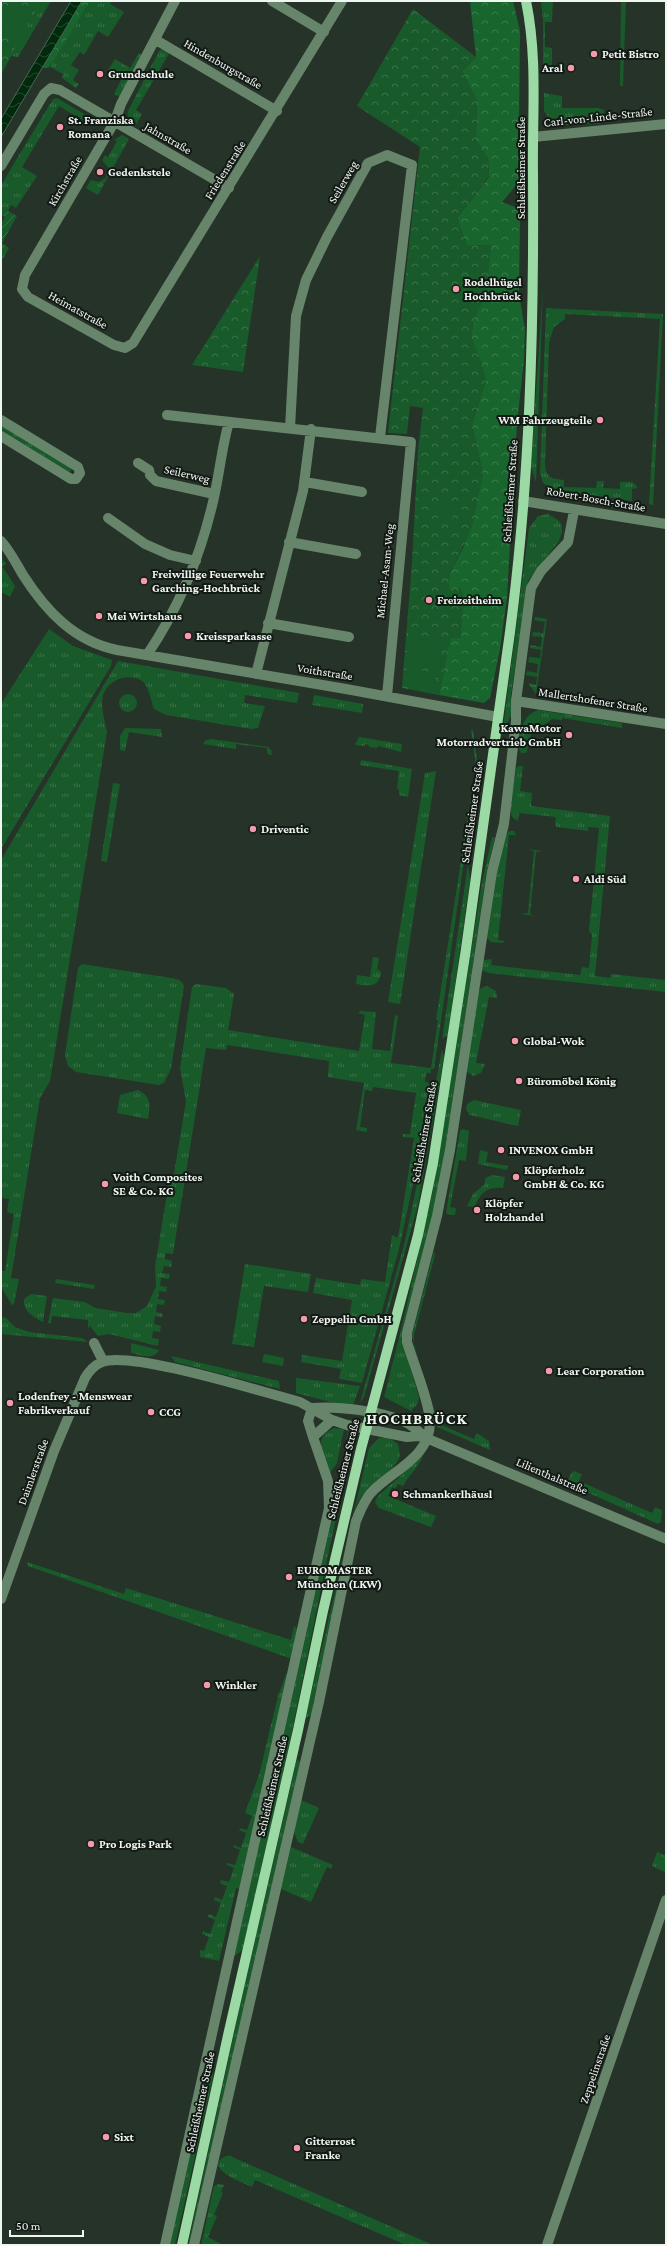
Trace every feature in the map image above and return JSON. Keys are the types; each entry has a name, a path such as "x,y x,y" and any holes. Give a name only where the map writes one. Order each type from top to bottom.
{"main road":[{"name":"Schleißheimer Straße","path":"182,2245 298,1730 323,1611 366,1428 416,1243 433,1163 465,956 516,586 522,501 532,342 533,56 526,1"}],"street":[{"name":"Kirchstraße","path":"22,289 25,275 115,121 121,104 156,40 175,1"},
{"path":"272,1 324,32"},
{"name":"Friedenstraße","path":"125,348 133,342 277,110 342,1"},
{"name":"Hindenburgstraße","path":"156,40 277,110"},
{"name":"Jahnstraße","path":"1,166 44,94 52,88 60,90 115,121 229,188"},
{"name":"Carl-von-Linde-Straße","path":"533,137 666,124"},
{"name":"Seilerweg","path":"290,428 296,316 306,280 327,237 368,163 387,155 412,165 380,437"},
{"name":"Heimatstraße","path":"22,289 28,297 114,345 125,348"},
{"path":"167,415 380,437"},
{"path":"1,420 78,467 80,473 76,479 71,479 1,436"},
{"name":"Seilerweg","path":"147,655 172,613 196,561 214,494 229,422"},
{"path":"256,674 305,482 311,429"},
{"name":"Michael-Asam-Weg","path":"380,437 411,442 387,696"},
{"name":"Seilerweg","path":"138,463 149,470 150,475 156,481 214,494"},
{"path":"305,482 362,492"},
{"name":"Robert-Bosch-Straße","path":"522,501 574,511 666,524"},
{"path":"194,2245 317,1708 356,1522 364,1502 371,1493 418,1455 426,1438 430,1422 428,1410 407,1342 407,1333 437,1216 450,1150 492,872 504,824 516,721 516,701 531,588 541,572 568,542 574,511"},
{"path":"108,518 145,544 170,555 196,561"},
{"name":"Voithstraße","path":"1,541 49,612 69,629 83,638 104,648 387,696 498,717"},
{"path":"289,542 356,554"},
{"path":"268,623 348,637"},
{"name":"Mallertshofener Straße","path":"516,701 666,724"},
{"path":"94,1342 103,1362 116,1360 160,1365 286,1398 312,1408 332,1420 347,1426 366,1428"},
{"name":"Daimlerstraße","path":"1,1599 54,1451 79,1391 89,1371 103,1362"},
{"path":"312,1408 328,1407 371,1413"},
{"name":"Schleißheimer Straße","path":"165,2245 329,1508 328,1481 308,1421 312,1408"},
{"name":"Lilienthalstraße","path":"371,1413 405,1422 426,1438"},
{"name":"Schleißheimer Straße","path":"313,1439 332,1420"},
{"name":"Lilienthalstraße","path":"366,1428 399,1436 418,1436 426,1438 666,1539"},
{"name":"Zeppelinstraße","path":"547,2245 666,1900"}],"green space":[{"path":"1,1 51,1 18,57 11,56 1,74"},
{"path":"1,1 41,1 1,74"},
{"path":"82,1 90,1 53,62 48,68 42,68"},
{"path":"90,1 112,1 110,4 124,12 108,37 98,31 84,55 80,52 71,65 79,70 73,80 79,84 76,88 62,78 63,74 50,67"},
{"path":"470,1 513,1 520,31 519,125 523,140 520,181 502,202 518,208 518,218 520,219 519,294 525,330 524,359 517,424 507,597 500,649 490,698 484,703 439,695 450,638 461,638 448,590 450,573 464,546 483,475 472,424 486,380 472,339 472,331 473,321 478,310 491,245 467,246 457,218 489,177 488,159 476,140 477,101 462,71 476,57"},
{"path":"541,1 553,1 552,22 545,22 545,47 552,48 552,65 549,71 546,71 543,67 543,21"},
{"path":"621,1 626,1 623,86 620,86"},
{"path":"11,6 31,17 17,43 1,34 1,24"},
{"path":"413,9 476,57 462,71 477,101 476,140 488,159 489,176 457,218 467,246 491,245 487,293 473,321 472,331 472,339 482,363 486,380 472,424 483,475 472,528 450,573 449,590 461,587 464,599 461,638 450,638 439,695 402,688 412,562 418,450 423,408 410,406 407,434 388,433 420,147 357,106"},
{"path":"162,49 170,52 136,110 142,114 136,125 129,120 128,111 159,51"},
{"path":"139,53 142,55 120,97 114,94 122,78 108,70 115,59 130,68"},
{"path":"544,93 562,96 562,108 598,108 604,110 604,120 599,124 563,125 552,122 544,111"},
{"path":"57,98 89,117 86,122 59,106 22,167 37,176 16,208 11,205 8,211 1,207 1,185 53,99"},
{"path":"122,135 129,139 98,195 86,188 91,180 99,182 106,178 108,167 102,160 105,155 108,157 117,141 114,140"},
{"path":"1,207 17,216 2,243 9,248 1,262 1,224 5,217 1,215"},
{"path":"260,256 243,372 192,365"},
{"path":"543,288 536,482 531,467"},
{"path":"546,308 663,314 653,505 649,504 660,319 565,314 565,319 554,327 549,342 545,465 547,473 553,478 564,480 564,487 596,488 597,481 604,481 603,488 620,489 620,482 632,482 637,486 637,488 632,489 632,501 552,489 543,483 540,473"},
{"path":"1,424 71,468 71,471 69,472 1,430"},
{"path":"443,499 456,502 451,524 437,520"},
{"path":"548,514 558,520 562,525 562,532 559,541 528,581 511,694 511,715 502,736 529,528 538,516"},
{"path":"1,557 6,564 2,566 15,586 10,597 1,592"},
{"path":"535,617 547,619 536,694 528,683 536,685 537,677 526,675 527,671 537,673 538,664 528,662 529,657 540,658 541,650 530,648 531,645 541,647 542,637 532,636 533,632 543,633 545,622 534,620"},
{"path":"49,629 73,646 112,660 111,666 1,849 1,704"},
{"path":"409,634 442,640 438,668 406,663"},
{"path":"118,661 299,693 297,703 245,695 244,703 265,706 258,728 251,729 166,715 154,709 146,686 137,678 131,677 119,679 109,685 103,695 102,709 107,732 50,1081 40,1098 11,1278 19,1279 14,1304 12,1305 1,1287 1,1271 5,1271 14,1214 7,1212 9,1199 1,1198 1,860"},
{"path":"407,668 436,673 433,691 404,686"},
{"path":"128,694 134,697 137,703 134,709 128,712 122,709 119,703 122,697"},
{"path":"314,695 363,704 362,713 312,705"},
{"path":"538,710 622,723 622,728 562,718 562,720 552,719 531,734 526,753 521,753 519,749 522,726 532,713"},
{"path":"125,728 161,729 162,737 129,732 125,751 120,750 120,736"},
{"path":"471,729 473,730 478,766 471,810 469,810 476,766"},
{"path":"359,737 402,744 401,752 378,746 377,748 369,747 369,745 365,744 365,746 355,745"},
{"path":"211,739 268,747 271,750 272,755 267,754 267,748 236,744 236,749 203,744 206,740"},
{"path":"361,760 412,769 408,797 399,795 399,790 397,789 399,771 360,765"},
{"path":"523,766 520,791 532,793 531,806 610,816 595,976 610,978 611,974 666,980 666,992 488,973 482,970 483,960 492,959 491,965 580,975 582,967 589,968 592,935 589,931 599,828 588,827 588,831 557,827 555,825 556,817 519,813 518,821 513,818 511,814 512,794 516,768"},
{"path":"436,771 400,1004 388,1002 425,773"},
{"path":"113,783 120,784 107,862 101,861"},
{"path":"469,810 468,818 466,818"},
{"path":"468,818 470,819 434,1069 431,1069 431,1073 426,1073 425,1082 430,1083 415,1175 399,1249 362,1383 339,1379 341,1369 301,1362 302,1355 342,1361 352,1300 313,1293 316,1278 360,1285 361,1279 385,1282 392,1235 398,1238 414,1138 403,1137 403,1134 410,1134 416,1093 373,1087 372,1091 365,1090 360,1127 367,1128 367,1132 356,1130 364,1083 328,1077 329,1061 227,1045 226,1050 206,1048 173,1254 165,1253 165,1259 172,1261 171,1267 164,1266 162,1273 170,1274 169,1279 161,1278 160,1286 167,1287 166,1292 159,1291 158,1299 165,1300 164,1305 157,1304 156,1312 163,1314 162,1317 155,1316 154,1324 161,1326 160,1332 153,1331 152,1338 159,1339 158,1346 109,1334 98,1336 90,1326 88,1328 88,1320 52,1316 51,1323 48,1323 53,1298 85,1302 95,1308 136,1313 147,1306 156,1286 155,1267 169,1182 174,1174 186,1101 180,1068 192,987 196,984 226,988 234,994 228,1030 359,1051 365,1015 358,1013 360,1011 376,1012 372,1049 390,1051 395,1015 398,1016 391,1063 431,1068 438,1020 436,1020"},
{"path":"510,831 514,831 516,835 509,835 498,940 505,941 502,943 491,942 487,938 500,849 505,835"},
{"path":"492,837 495,837 486,876 439,1191 407,1356 419,1397 418,1403 411,1411 384,1397 433,1190 482,882"},
{"path":"527,849 542,851 536,852 530,914 535,916 521,914 528,913 534,851"},
{"path":"468,864 470,881 448,1035 442,1039"},
{"path":"373,957 379,958 377,969 381,972 378,981 373,985 356,984 357,975 370,977"},
{"path":"82,964 175,979 183,984 184,986 171,1069 164,1083 159,1085 76,1072 68,1066 65,1055 78,968"},
{"path":"487,986 496,991 497,998 489,997 476,1063 485,1064 481,1073 473,1076 466,1071 478,992 481,988"},
{"path":"442,1049 444,1057 418,1205 364,1397 360,1403 404,1245"},
{"path":"138,1090 143,1092 148,1099 148,1119 117,1113 120,1095"},
{"path":"474,1100 521,1110 518,1126 470,1115 466,1110 467,1104"},
{"path":"462,1129 469,1131 466,1161 459,1160 450,1207 456,1208 455,1215 447,1214 446,1212 460,1131"},
{"path":"480,1150 488,1152 486,1162 508,1166 507,1170 478,1164"},
{"path":"492,1175 505,1177 503,1188 489,1189 482,1194 475,1207 467,1206 473,1194 485,1184 485,1178"},
{"path":"434,1251 435,1255 414,1335 414,1343 412,1336"},
{"path":"245,1264 311,1274 308,1292 264,1286 254,1347 232,1344"},
{"path":"56,1279 95,1285 94,1289 55,1283"},
{"path":"31,1294 47,1296 43,1322 29,1314 25,1307 24,1299"},
{"path":"1,1317 6,1318 15,1327 29,1332 82,1338 88,1342 1,1334"},
{"path":"131,1343 159,1350 154,1355 150,1356 131,1353"},
{"path":"264,1354 284,1358 283,1366 262,1362"},
{"path":"171,1356 279,1381 280,1389 175,1362"},
{"path":"419,1363 435,1412 441,1417 439,1424 474,1439 477,1433 489,1441 490,1450 437,1427"},
{"path":"296,1378 360,1386 353,1405 338,1404 296,1393"},
{"path":"334,1428 344,1429 337,1463 330,1473 321,1448 321,1442 327,1432"},
{"path":"348,1431 352,1439 352,1447 326,1564 290,1741 243,1950 234,1956 330,1528"},
{"path":"388,1437 398,1444 400,1455 393,1468 367,1491 357,1504 311,1715 305,1719 369,1448 379,1438"},
{"path":"423,1456 403,1486 398,1484 395,1489 392,1487 388,1496 436,1516 431,1527 379,1508 375,1503 380,1494"},
{"path":"573,1471 582,1474 579,1481 652,1513 655,1507 662,1510 661,1522 658,1524 569,1484 568,1479"},
{"path":"27,1562 124,1594 126,1588 291,1640 294,1626 298,1630 292,1659 28,1566"},
{"path":"286,1674 289,1674 240,1889 236,1888 219,1961 200,1957 200,1950 204,1951 209,1937 202,1934 203,1931 210,1934 215,1920 208,1917 209,1914 216,1917 221,1903 214,1900 215,1897 222,1900 227,1886 220,1883 221,1880 229,1882 234,1868 227,1865 227,1863 235,1865 240,1850 233,1847 234,1845 241,1848 246,1833 239,1830 240,1828 247,1830 252,1816 245,1813 259,1775 278,1696"},
{"path":"297,1759 301,1763 192,2245 188,2245 240,2006"},
{"path":"301,1800 319,1808 303,1844 298,1842 294,1832"},
{"path":"291,1847 333,1865 331,1869 327,1867 311,1902 281,1889"},
{"path":"657,1852 666,1856 665,1872 652,1866"},
{"path":"210,2061 213,2077 175,2245 170,2245"},
{"path":"226,2156 230,2156 433,2245 406,2245 255,2180 252,2187 234,2179 221,2170 218,2165"},
{"path":"219,2184 224,2185 221,2192 223,2193 214,2215 217,2216 208,2237 221,2244 201,2245 214,2186"}],"water":[{"path":"71,1 82,1 1,137 1,119"}],"place":[{"name":"Petit Bistro","path":"594,54"},
{"name":"Aral","path":"571,68"},
{"name":"Grundschule","path":"100,74"},
{"name":"St. Franziska Romana","path":"60,127"},
{"name":"Gedenkstele","path":"100,172"},
{"name":"Rodelhügel Hochbrück","path":"456,289"},
{"name":"WM Fahrzeugteile","path":"600,420"},
{"name":"Freiwillige Feuerwehr Garching-Hochbrück","path":"144,581"},
{"name":"Freizeitheim","path":"429,600"},
{"name":"Mei Wirtshaus","path":"99,616"},
{"name":"Kreissparkasse","path":"188,636"},
{"name":"KawaMotor Motorradvertrieb GmbH","path":"569,735"},
{"name":"Driventic","path":"253,829"},
{"name":"Aldi Süd","path":"576,879"},
{"name":"Global-Wok","path":"515,1041"},
{"name":"Büromöbel König","path":"519,1081"},
{"name":"INVENOX GmbH","path":"501,1150"},
{"name":"Klöpferholz GmbH & Co. KG","path":"516,1177"},
{"name":"Voith Composites SE & Co. KG","path":"105,1184"},
{"name":"Klöpfer Holzhandel","path":"477,1210"},
{"name":"Zeppelin GmbH","path":"304,1319"},
{"name":"Lear Corporation","path":"549,1371"},
{"name":"Lodenfrey - Menswear Fabrikverkauf","path":"10,1403"},
{"name":"CCG","path":"151,1412"},
{"name":"Schmankerlhäusl","path":"395,1494"},
{"name":"EUROMASTER München (LKW)","path":"289,1577"},
{"name":"Winkler","path":"207,1685"},
{"name":"Pro Logis Park","path":"91,1844"},
{"name":"Sixt","path":"106,2137"},
{"name":"Gitterrost Franke","path":"297,2148"}],"district":[{"name":"HOCHBRÜCK","path":"417,1418"}]}
